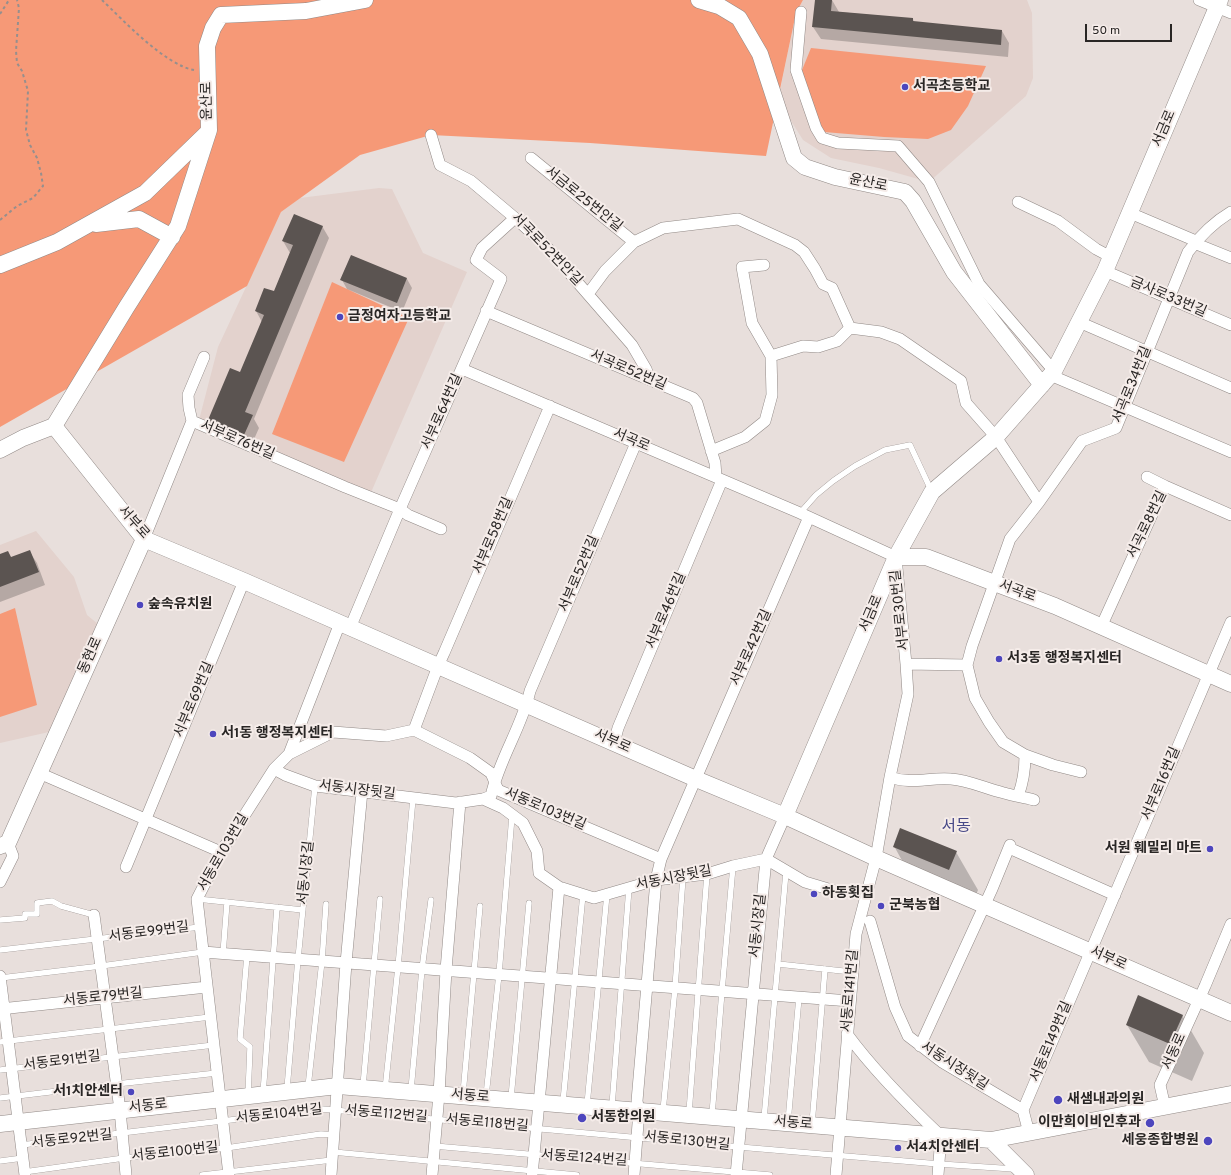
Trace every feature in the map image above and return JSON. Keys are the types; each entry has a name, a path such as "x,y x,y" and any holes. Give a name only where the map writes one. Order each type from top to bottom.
{"street":[{"name":"윤산로","path":"0,265 57,242 145,193 209,130 208,46 213,28 221,15 306,11 365,0"},
{"name":"윤산로","path":"699,0 719,6 739,18 760,54 794,158 805,167 835,177 904,192 913,201 954,272 1049,377"},
{"path":"1199,0 1222,7"},
{"name":"서금로","path":"785,816 896,557 932,492 996,437 1049,377 1108,264 1222,7"},
{"path":"801,12 796,70 816,128 822,138 838,143 898,146 929,182 979,284 1049,377 1125,407 1231,452"},
{"path":"0,450 23,438 54,426 178,226 209,130"},
{"name":"서곡로52번안길","path":"431,135 440,166 471,181 545,245 632,345 646,368 650,380"},
{"name":"서금로25번안길","path":"531,158 634,242"},
{"path":"1018,202 1058,221 1096,249 1108,264"},
{"name":"서곡로34번길","path":"967,665 972,646 1010,539 1039,502 1082,441 1116,428 1146,351 1188,252 1195,242 1220,219 1231,212"},
{"path":"1130,213 1231,258"},
{"name":"서부로64번길","path":"345,625 400,508 501,279 476,260 482,248 515,218"},
{"path":"89,224 139,219 172,237"},
{"name":"서금로25번안길","path":"588,294 606,271 634,242 663,228 738,219 795,245 804,252 823,284 832,288 850,328"},
{"name":"금사로33번길","path":"1108,264 1168,298 1231,325"},
{"path":"711,451 745,437 765,421 772,395 771,356 752,323 742,267 764,265"},
{"name":"서곡로52번길","path":"486,311 693,398 696,403 719,479"},
{"path":"1079,322 1231,388"},
{"path":"771,356 803,346 818,347 837,342 850,328 881,332 900,339 961,381 966,403 996,437 1039,502"},
{"path":"192,421 188,395 204,357"},
{"name":"서곡로","path":"462,369 805,515 896,557 926,557 1055,606 1231,684"},
{"name":"서부로58번길","path":"438,666 550,406"},
{"name":"서부로76번길","path":"144,539 192,421 345,488 400,508 408,515 441,529"},
{"name":"서부로","path":"54,426 144,539 244,581 696,779 785,816 876,858 1231,1013"},
{"name":"서부로52번길","path":"527,705 530,691 636,443"},
{"path":"1147,477 1165,486"},
{"name":"서부로46번길","path":"614,743 618,728 719,479"},
{"name":"서곡로8번길","path":"1101,627 1165,486 1231,515"},
{"name":"서부로42번길","path":"696,779 805,515"},
{"name":"동현로","path":"4,844 39,773 144,539"},
{"name":"서부로30번길","path":"876,858 890,777 908,694 896,557"},
{"name":"서부로69번길","path":"126,867 244,581"},
{"name":"서부로16번길","path":"1090,951 1231,622"},
{"path":"289,754 345,625"},
{"name":"서부로30번길","path":"906,664 967,665"},
{"path":"967,665 975,698 1003,742 1025,756 1081,772"},
{"path":"414,730 438,666"},
{"path":"484,799 491,796 494,781 527,705"},
{"name":"서동로103번길","path":"220,1099 197,899 222,852 274,769 289,754 333,732 386,736 414,730 470,758 490,773 498,790 661,859"},
{"path":"1018,796 1025,764 1025,756"},
{"name":"서동시장뒷길","path":"274,769 285,775 315,786 460,802 484,799 503,808 523,823 537,851 539,873 559,887 594,898 656,880 707,874 733,866 766,859"},
{"path":"39,773 222,852"},
{"path":"890,777 899,780 913,781 951,779 984,786 1004,793 1034,800"},
{"path":"639,1111 637,1101 656,880 661,859 696,779"},
{"path":"338,1086 346,963 362,791"},
{"path":"439,1094 446,970 460,802"},
{"path":"785,816 766,859 805,882 835,891"},
{"path":"0,882 13,856 4,844"},
{"path":"920,1046 1009,847 1115,895"},
{"name":"서동로141번길","path":"836,1175 856,934 876,858"},
{"name":"서동시장길","path":"736,1174 766,859"},
{"path":"539,1103 559,887"},
{"name":"서동로99번길","path":"94,915 120,1110"},
{"name":"서동시장뒷길","path":"870,920 895,1007 908,1036 942,1062 1023,1110"},
{"name":"서동로","path":"1165,1107 1160,1085 1231,924"},
{"name":"서동로149번길","path":"1023,1110 1090,951"},
{"path":"203,952 850,1001"},
{"name":"서동로91번길","path":"0,977 4,1042 12,1069 19,1122"},
{"name":"서동로79번길","path":"2,1009 207,987"},
{"path":"848,1034 883,1078 912,1109 941,1136 938,1170"},
{"name":"서동로","path":"0,1124 338,1086 992,1140 1231,1094"},
{"name":"서동로112번길","path":"331,1175 338,1086"},
{"name":"서동로118번길","path":"432,1175 439,1094"},
{"name":"서동로104번길","path":"220,1099 229,1174"},
{"name":"서동로124번길","path":"532,1173 539,1103"},
{"name":"서동로100번길","path":"120,1110 126,1175"},
{"path":"1023,1110 1029,1133"},
{"name":"서동로130번길","path":"634,1175 639,1111"},
{"name":"서동로92번길","path":"19,1122 24,1173"},
{"path":"992,1140 1023,1172"}],"lane":[{"path":"805,515 816,495 833,481 855,466 885,450 910,446 932,492"},
{"name":"서동시장길","path":"287,1092 315,786"},
{"path":"386,1090 413,798"},
{"path":"485,1098 499,974 512,815"},
{"path":"712,1117 733,866"},
{"name":"서동시장길","path":"764,1122 786,872"},
{"path":"689,1115 707,874"},
{"path":"663,1113 675,988 683,877"},
{"path":"612,1109 629,888"},
{"path":"563,1105 583,894"},
{"path":"586,1107 607,894"},
{"name":"서동로103번길","path":"197,899 303,910"},
{"path":"363,1088 380,899"},
{"path":"411,1092 422,969 431,900"},
{"path":"0,920 25,918 24,914 38,914 37,903 52,901 61,906 94,915"},
{"path":"223,954 227,902"},
{"path":"511,1100 529,903"},
{"name":"서동시장길","path":"308,1089 322,961 326,904"},
{"path":"463,1096 480,906"},
{"name":"서동시장길","path":"256,1095 273,958 277,908"},
{"name":"서동로99번길","path":"98,939 200,927"},
{"path":"0,950 98,939"},
{"name":"서동로99번길","path":"101,966 203,952"},
{"path":"247,955 240,1039 250,1047 256,1095"},
{"name":"서동시장길","path":"778,964 852,972"},
{"name":"서동로91번길","path":"0,977 101,966"},
{"path":"812,1126 826,969"},
{"path":"788,1124 799,997"},
{"path":"109,1029 210,1017"},
{"name":"서동로91번길","path":"4,1042 109,1029"},
{"path":"113,1056 214,1045"},
{"name":"서동로91번길","path":"12,1069 113,1056"},
{"path":"0,1070 12,1069"},
{"path":"116,1084 217,1073"},
{"name":"서동로91번길","path":"0,1098 116,1084"},
{"name":"서동로104번길","path":"222,1120 322,1109 336,1110"},
{"name":"서동로112번길","path":"336,1110 437,1119"},
{"name":"서동로118번길","path":"437,1119 537,1128"},
{"name":"서동로100번길","path":"122,1134 222,1120"},
{"name":"서동로124번길","path":"537,1128 636,1137"},
{"name":"서동로92번길","path":"21,1146 122,1134"},
{"name":"서동로104번길","path":"226,1148 321,1134 334,1135"},
{"name":"서동로130번길","path":"636,1137 837,1155 938,1170 1023,1172"},
{"name":"서동로118번길","path":"434,1146 534,1155"},
{"name":"서동로100번길","path":"124,1158 226,1148"},
{"name":"서동로124번길","path":"534,1155 635,1163"},
{"path":"229,1174 332,1156 433,1162 532,1173"},
{"path":"0,1161 23,1158"},
{"name":"서동로92번길","path":"24,1173 124,1158"},
{"name":"서동로130번길","path":"635,1163 736,1174 770,1175"},
{"name":"서동로124번길","path":"532,1173 577,1175"},
{"name":"서동로100번길","path":"202,1175 229,1174"}],"path":[{"path":"0,14 9,0"},
{"path":"0,220 17,206 33,198 43,186 42,173 30,145 26,130 28,91 22,71 17,63 16,51 19,13 17,0"},
{"path":"102,0 156,50 180,66 208,75"}],"shaded area":[{"path":"0,0 803,0 796,13 766,156 590,143 431,135 360,155 281,212 247,286 0,427"},
{"name":"서곡초등학교","path":"803,0 1027,0 1032,13 1033,78 1026,96 929,182 879,168 831,158 803,140 778,100 796,13"},
{"path":"811,48 986,66 968,106 951,130 928,139 824,132 813,107 802,70"},
{"name":"금정여자고등학교","path":"379,188 392,189 423,253 467,272 369,497 198,424 218,347 281,212 300,198"},
{"path":"332,282 409,318 344,462 272,434"},
{"path":"36,531 74,577 87,615 98,624 49,732 0,743 0,545"},
{"path":"15,608 37,705 0,717 0,614"}],"building":[{"path":"815,0 832,0 831,11 913,18 913,21 1002,30 1001,45 812,27"},
{"path":"294,214 323,226 245,412 253,415 244,435 208,420 230,368 240,372 264,315 255,311 264,288 274,291 293,245 282,241"},
{"path":"351,255 407,278 397,303 340,280"},
{"path":"30,550 39,572 0,587 0,554 8,551 11,557"},
{"path":"900,828 957,851 949,870 893,847"},
{"path":"1138,995 1183,1015 1170,1044 1126,1025"}],"place":[{"name":"서곡초등학교","path":"905,87"},
{"name":"금정여자고등학교","path":"340,317"},
{"name":"숲속유치원","path":"140,605"},
{"name":"서3동 행정복지센터","path":"999,659"},
{"name":"서1동 행정복지센터","path":"213,734"},
{"name":"서원 훼밀리 마트","path":"1210,849"},
{"name":"하동횟집","path":"814,894"},
{"name":"군북농협","path":"881,906"},
{"name":"서1치안센터","path":"131,1092"},
{"name":"새샘내과의원","path":"1058,1100"},
{"name":"서동한의원","path":"582,1118"},
{"name":"이만희이비인후과","path":"1150,1123"},
{"name":"세웅종합병원","path":"1208,1141"},
{"name":"서4치안센터","path":"898,1148"}],"district":[{"name":"서동","path":"956,828"}]}
